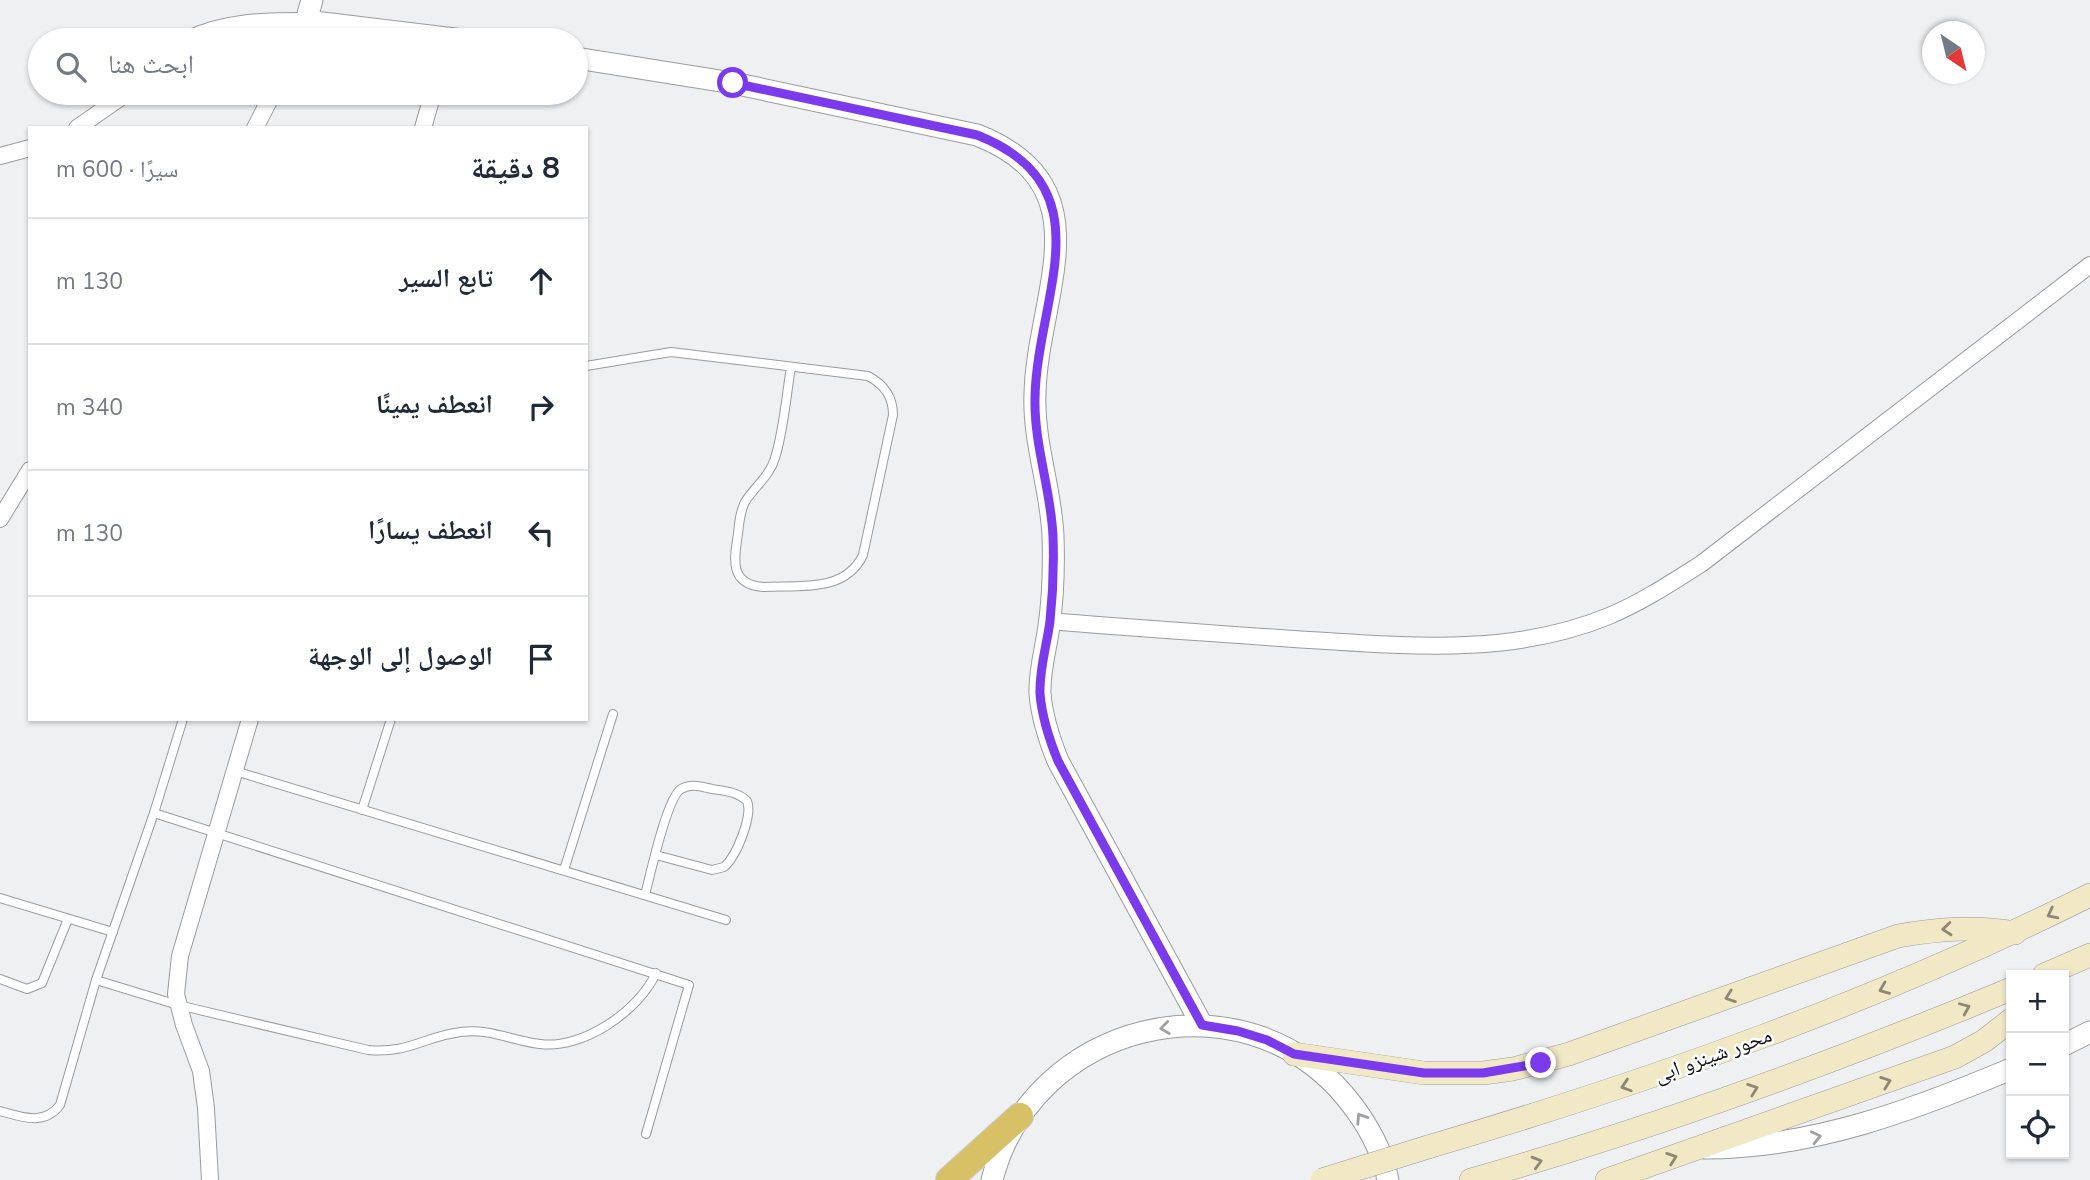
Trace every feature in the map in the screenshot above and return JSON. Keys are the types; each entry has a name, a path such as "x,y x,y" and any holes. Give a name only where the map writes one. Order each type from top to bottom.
{"highway":[{"path":"948,1180 1020,1115"}],"main road":[{"name":"محور شينزو ابى","path":"1322,1180 1547,1112 1679,1068 1861,998 2015,933 2090,895"},
{"path":"1294,1054 1424,1073 1464,1074 1513,1069 1570,1055 1898,936 1955,928 1984,928 2015,933"},
{"path":"2057,970 2090,955"},
{"path":"1471,1180 1550,1158 1753,1090 2006,991"},
{"path":"1607,1180 1955,1057 1984,1041 2006,1024"}],"street":[{"path":"303,28 312,0"},
{"path":"218,28 237,23 278,28"},
{"path":"588,60 733,83 968,133 1009,150 1033,171 1048,195 1057,250 1037,359 1034,402 1052,515 1053,562 1040,693 1045,725 1067,778 1202,1025"},
{"path":"80,126 110,105"},
{"path":"256,126 267,105"},
{"path":"424,126 430,105"},
{"path":"0,156 28,149"},
{"path":"1049,621 1374,645 1443,647 1502,643 1574,628 1639,602 1701,564 2090,265"},
{"path":"0,519 28,473"},
{"path":"210,1180 201,1071 178,1006 177,985 180,956 249,721"},
{"path":"992,1180 1006,1140 1020,1115 1048,1083 1076,1061 1103,1045 1147,1030 1202,1025 1238,1031 1267,1040 1319,1071 1354,1107 1379,1151 1388,1180"},
{"path":"2069,1042 2090,1032"},
{"path":"1699,1148 1763,1145 1826,1134 1911,1108 2006,1071"}],"lane":[{"path":"588,366 671,352 868,376 883,386 891,400 892,423 863,555 855,569 842,579 829,584 755,587 742,579 735,566 741,513 747,499 775,459 791,367"},
{"path":"564,870 613,714"},
{"path":"0,1111 36,1119 44,1118 60,1105 96,980 154,813 182,721"},
{"path":"362,810 389,721"},
{"path":"235,771 726,920"},
{"path":"645,895 656,855 673,797 681,789 699,786 734,793 747,801 749,817 732,858 724,867 712,870 656,855"},
{"path":"154,813 689,985 646,1134"},
{"path":"0,898 113,932"},
{"path":"0,979 27,989 42,983 68,919"},
{"path":"96,980 178,1006 368,1050 395,1051 447,1034 479,1031 550,1045 575,1041 630,1008 646,992 656,973"}],"route":[{"path":"733,83 977,135 1009,150 1023,161 1033,171 1048,195 1055,223 1057,250 1037,359 1034,402 1039,445 1049,492 1053,539 1051,603 1040,693 1045,725 1058,761 1202,1025 1238,1031 1267,1040 1294,1054 1395,1070 1483,1073 1541,1063"}]}
